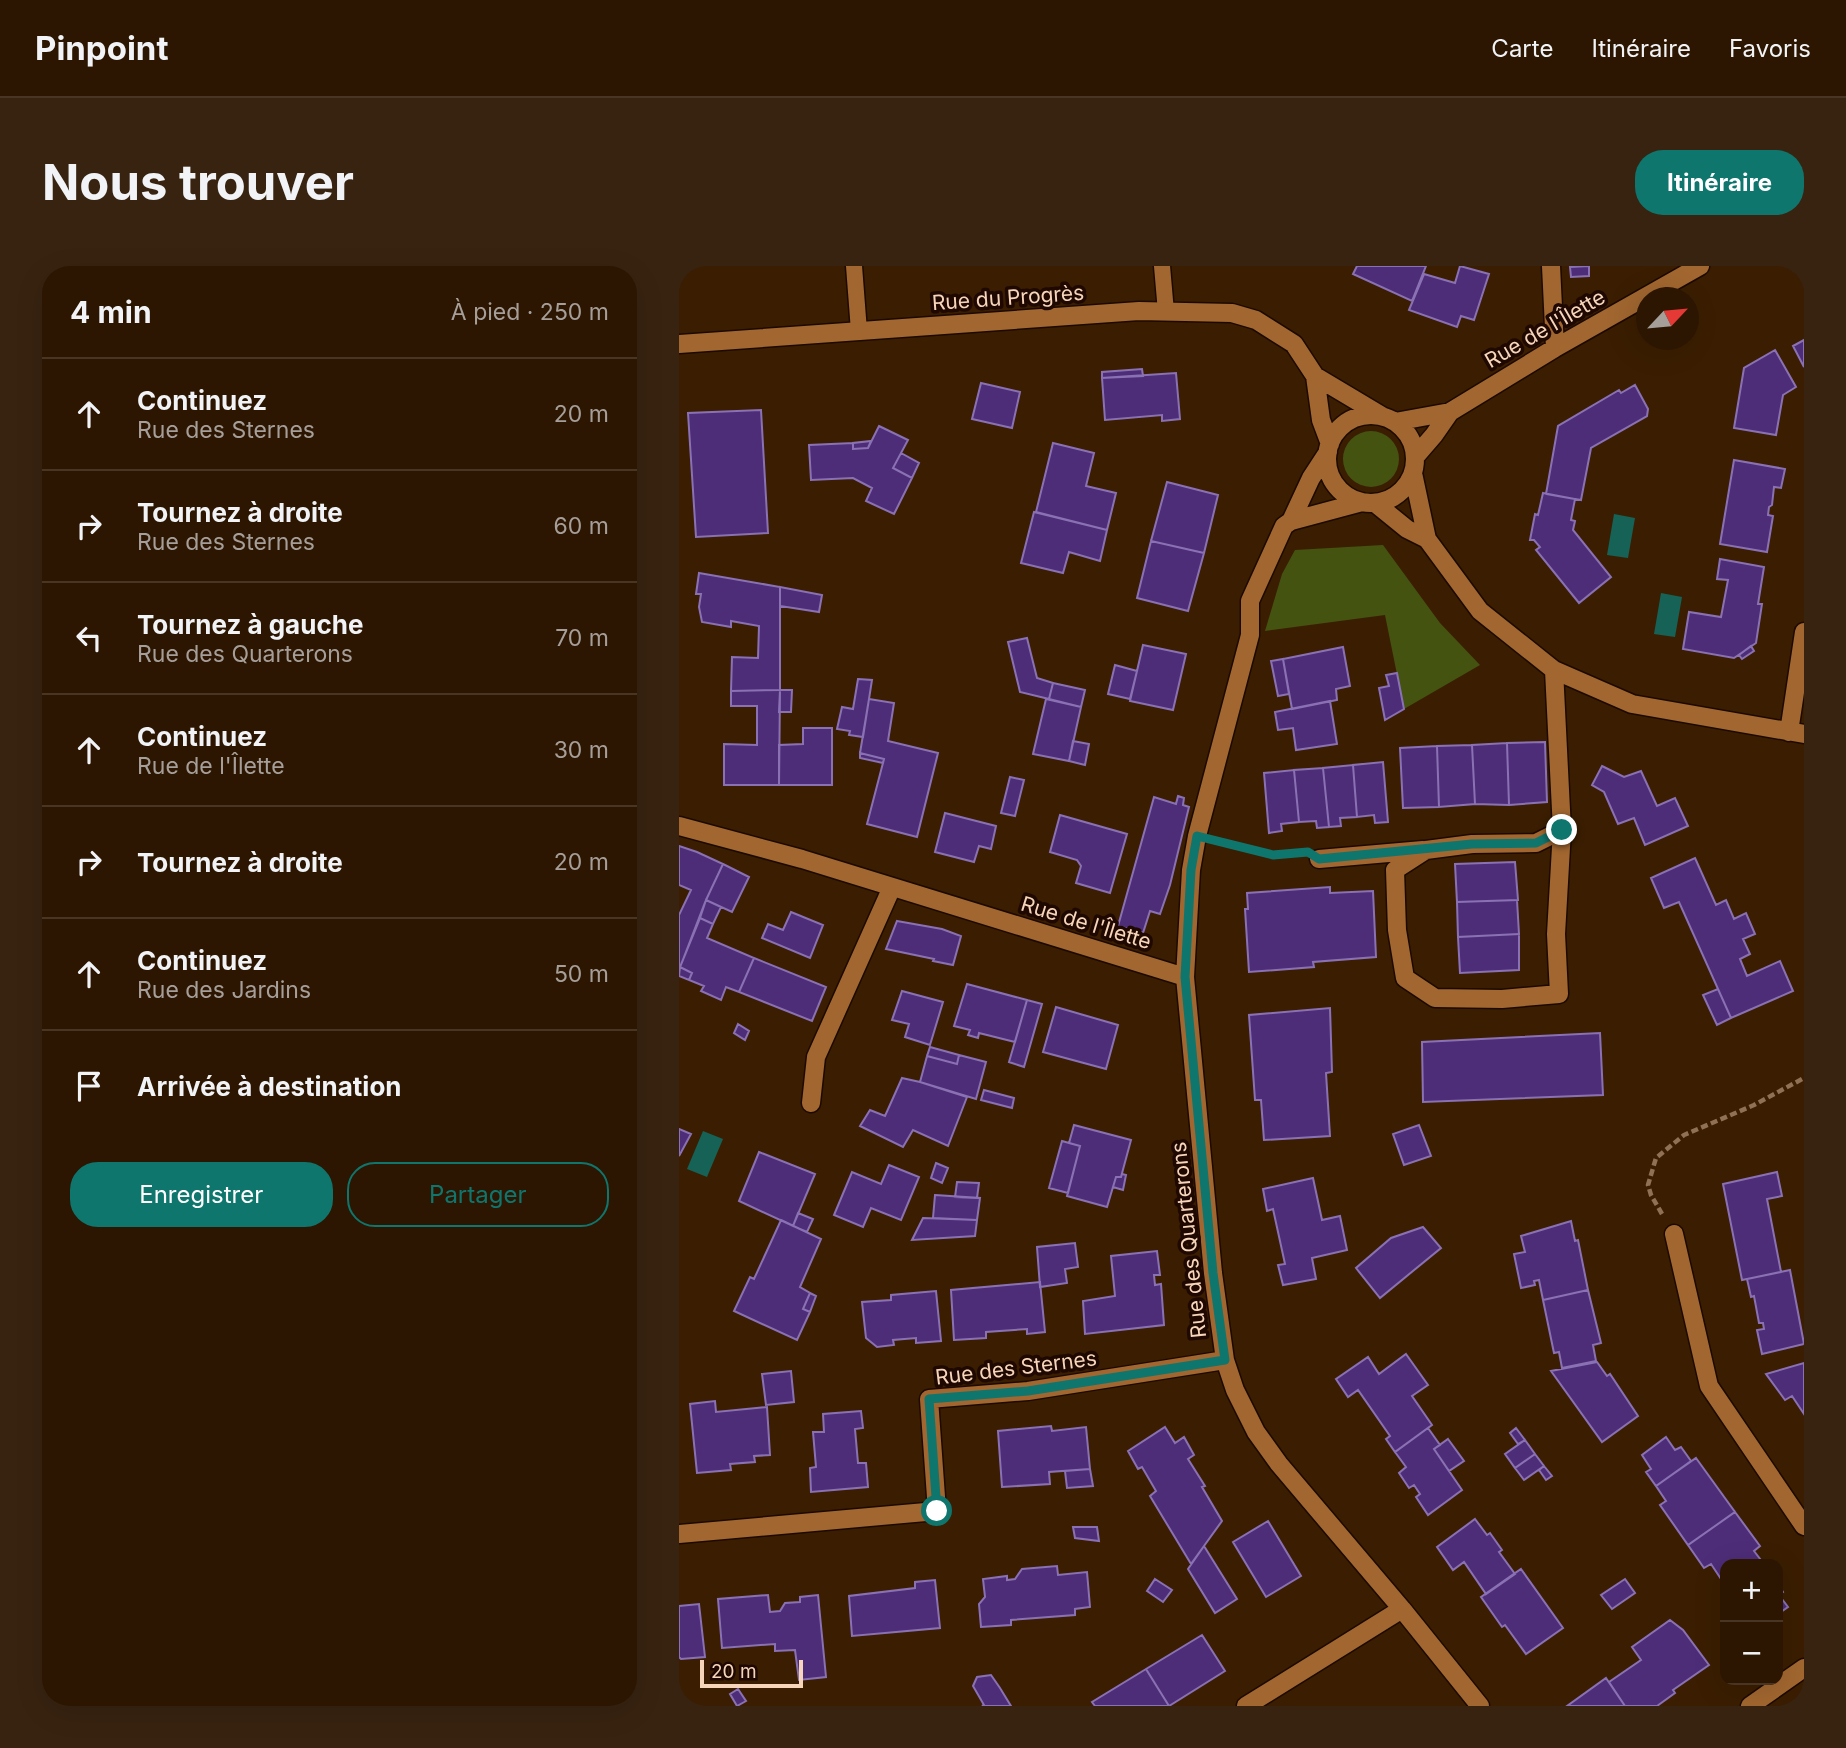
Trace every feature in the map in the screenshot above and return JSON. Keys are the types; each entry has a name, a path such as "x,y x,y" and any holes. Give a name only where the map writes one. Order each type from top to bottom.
{"street":[{"path":"1551,266 1555,348"},
{"name":"Rue de l'Îlette","path":"1414,465 1450,412 1555,348 1700,266"},
{"name":"Rue du Progrès","path":"679,344 1139,311 1232,313 1256,320 1294,344 1315,376 1321,420 1329,448"},
{"name":"Rue du Progrès","path":"1315,376 1388,419"},
{"name":"Rue de l'Îlette","path":"1388,419 1450,412"},
{"path":"1291,521 1311,478 1341,427 1353,419 1367,415 1388,419 1406,432 1412,444 1427,539 1480,611 1554,670 1632,704 1796,733 1804,632"},
{"path":"1329,448 1328,467 1333,481 1351,498 1369,503 1427,539"},
{"path":"1185,977 1191,870 1197,836 1249,635 1250,601 1284,526 1291,521 1387,500 1399,493 1408,483 1414,465"},
{"path":"1426,850 1395,870 1397,929 1405,978 1435,999 1502,999 1559,994 1556,934 1562,830 1554,670"},
{"name":"Rue de l'Îlette","path":"679,825 1185,977"},
{"path":"1319,859 1472,844 1536,843 1562,830"},
{"path":"811,1103 816,1057 892,887"},
{"name":"Rue des Quarterons","path":"1185,977 1213,1273 1225,1360 1235,1390 1279,1464 1480,1706"},
{"path":"1674,1234 1709,1386 1804,1526"},
{"name":"Rue des Sternes","path":"679,1534 937,1511 929,1399 1028,1391 1225,1360"},
{"path":"1246,1706 1402,1609"},
{"path":"1750,1706 1804,1668"}],"lane":[{"path":"854,266 859,331"},
{"path":"1162,266 1165,312"}],"path":[{"path":"1197,836 1273,855 1308,852 1319,859"},
{"path":"1674,1234 1647,1185 1656,1158 1684,1135 1753,1105 1804,1078"}],"green space":[{"path":"1371,431 1386,436 1394,444 1399,459 1394,474 1386,482 1371,487 1356,482 1348,474 1343,459 1348,444 1356,436"},
{"path":"1383,545 1440,623 1480,665 1404,709 1385,615 1265,631 1282,574 1295,550"}],"water":[{"path":"1614,514 1635,518 1628,558 1607,555"},
{"path":"1661,593 1682,597 1675,637 1654,634"},
{"path":"703,1131 723,1139 707,1177 687,1169"}],"building":[{"path":"1357,266 1426,266 1412,301 1353,274"},
{"path":"1460,266 1489,274 1474,320 1461,316 1457,327 1409,310 1424,274 1455,283"},
{"path":"1589,266 1589,276 1571,277 1570,267"},
{"path":"1804,340 1804,367 1793,346"},
{"path":"1775,350 1796,387 1783,395 1776,435 1734,428 1744,368"},
{"path":"1142,369 1143,376 1102,378 1102,372"},
{"path":"1176,373 1180,419 1162,421 1162,415 1105,420 1102,378"},
{"path":"981,383 1020,392 1012,428 972,419"},
{"path":"1635,385 1648,409 1647,416 1591,448 1581,500 1546,494 1558,426 1619,390 1621,393"},
{"path":"761,410 768,533 696,537 688,413"},
{"path":"879,426 908,440 893,468 912,478 894,514 866,501 872,488 853,478 811,480 809,445 853,443 853,449 868,448"},
{"path":"871,441 868,448 853,449 853,443"},
{"path":"1053,443 1094,453 1086,486 1116,493 1107,530 1036,512"},
{"path":"901,453 919,463 912,478 893,468"},
{"path":"1734,460 1785,469 1781,488 1774,487 1772,505 1769,507 1768,515 1773,516 1767,552 1720,544"},
{"path":"1167,482 1218,495 1204,553 1151,541"},
{"path":"1543,493 1575,499 1571,520 1575,521 1573,530 1611,577 1579,603 1536,550 1540,547 1534,540 1530,540 1535,514 1538,515"},
{"path":"1034,512 1107,530 1100,561 1069,552 1063,573 1021,563"},
{"path":"1151,541 1204,553 1188,611 1137,598"},
{"path":"1720,559 1764,567 1756,643 1734,658 1683,649 1689,612 1721,617 1728,580 1717,579"},
{"path":"699,573 780,587 780,690 731,691 732,657 758,658 759,626 731,621 731,627 702,622 699,607 701,594 696,594"},
{"path":"780,587 822,595 819,612 780,606"},
{"path":"1027,638 1037,678 1053,683 1049,699 1020,692 1008,642"},
{"path":"1143,645 1186,654 1173,710 1130,701"},
{"path":"1751,646 1754,651 1742,659 1739,655"},
{"path":"1343,647 1350,686 1336,689 1337,700 1292,709 1283,659"},
{"path":"1283,659 1289,694 1278,696 1271,661"},
{"path":"1115,665 1137,671 1130,699 1108,694"},
{"path":"1397,673 1404,709 1385,720 1379,688 1389,686 1386,675"},
{"path":"858,679 872,680 863,737 849,735 850,731 837,729 842,707 853,709"},
{"path":"1053,683 1085,690 1081,707 1049,699"},
{"path":"780,690 792,690 791,712 779,712"},
{"path":"780,690 779,785 724,785 724,744 757,745 757,706 731,706 731,691"},
{"path":"869,699 894,703 888,741 938,753 917,837 867,824 884,759 860,753"},
{"path":"1046,699 1081,707 1069,761 1033,754"},
{"path":"1330,701 1337,744 1296,750 1293,728 1278,730 1275,712"},
{"path":"803,728 832,728 832,785 779,785 779,745 803,744"},
{"path":"1073,741 1089,744 1085,765 1069,761"},
{"path":"1545,742 1547,802 1509,805 1507,743"},
{"path":"1507,743 1509,805 1475,804 1472,745"},
{"path":"1472,745 1475,804 1439,807 1437,746"},
{"path":"1437,746 1439,807 1403,808 1400,748"},
{"path":"860,753 884,759 883,763 860,758"},
{"path":"1383,762 1388,822 1375,823 1374,815 1357,817 1353,765"},
{"path":"1353,765 1357,817 1340,818 1341,826 1329,827 1323,768"},
{"path":"1602,766 1624,777 1641,771 1657,806 1675,798 1688,826 1645,845 1634,818 1618,824 1604,792 1592,785"},
{"path":"1323,768 1329,827 1317,828 1316,821 1299,822 1294,770"},
{"path":"1294,770 1299,822 1281,824 1282,831 1269,833 1264,773"},
{"path":"1010,777 1024,780 1015,816 1001,813"},
{"path":"1178,796 1184,798 1183,805 1189,807 1160,914 1150,911 1143,933 1118,926 1154,797 1176,804"},
{"path":"945,813 996,826 991,849 979,846 974,862 935,852"},
{"path":"1060,815 1127,834 1110,893 1076,883 1081,866 1077,860 1050,852"},
{"path":"679,846 723,864 679,970 679,915 691,890 679,885"},
{"path":"1695,858 1716,905 1726,900 1734,919 1746,913 1755,934 1743,939 1750,954 1740,959 1747,976 1780,961 1793,991 1731,1018 1679,902 1664,908 1651,878"},
{"path":"1515,862 1518,900 1457,902 1455,864"},
{"path":"723,864 749,877 732,912 706,900"},
{"path":"1330,887 1330,893 1373,891 1376,957 1313,962 1314,967 1249,972 1245,909 1248,909 1247,893"},
{"path":"706,900 721,907 713,924 700,918"},
{"path":"1517,900 1519,934 1458,937 1457,902"},
{"path":"791,912 823,925 810,958 762,938 768,924 783,930"},
{"path":"700,918 713,924 707,938 754,958 739,992 726,987 721,1000 701,991 704,986 689,980 692,973 680,967"},
{"path":"897,921 942,929 961,936 953,965 886,949"},
{"path":"1519,934 1519,970 1460,973 1458,937"},
{"path":"754,958 826,987 812,1021 739,992"},
{"path":"680,967 692,973 689,980 679,976"},
{"path":"967,984 1027,1000 1015,1042 979,1033 978,1038 968,1035 970,1030 954,1026"},
{"path":"1718,989 1731,1018 1717,1025 1703,995"},
{"path":"902,991 943,1002 930,1045 905,1037 909,1024 892,1020"},
{"path":"1027,1000 1042,1004 1024,1067 1009,1062"},
{"path":"1056,1007 1118,1025 1106,1069 1043,1052"},
{"path":"1330,1008 1332,1072 1326,1073 1330,1136 1264,1140 1261,1100 1255,1100 1249,1015"},
{"path":"738,1024 749,1031 745,1040 734,1033"},
{"path":"1600,1033 1603,1095 1423,1102 1422,1042"},
{"path":"930,1047 959,1055 957,1064 927,1056"},
{"path":"959,1055 986,1062 976,1099 920,1082 927,1056 957,1064"},
{"path":"902,1078 967,1097 948,1146 913,1130 903,1147 860,1126 870,1110 885,1116"},
{"path":"984,1090 1014,1098 1012,1108 981,1100"},
{"path":"1074,1125 1131,1140 1121,1177 1116,1177 1107,1207 1067,1196 1080,1146 1069,1143"},
{"path":"1419,1125 1431,1156 1404,1165 1393,1134"},
{"path":"679,1129 691,1134 679,1156"},
{"path":"1062,1141 1080,1146 1068,1193 1049,1188"},
{"path":"759,1152 815,1174 793,1226 739,1201"},
{"path":"936,1163 948,1168 942,1183 931,1178"},
{"path":"889,1165 919,1177 901,1220 871,1208 863,1227 834,1215 852,1172 881,1184"},
{"path":"1777,1172 1782,1196 1767,1199 1781,1272 1742,1280 1723,1184"},
{"path":"1122,1174 1126,1175 1123,1190 1113,1187 1116,1177 1121,1177"},
{"path":"1313,1178 1322,1220 1340,1216 1347,1250 1312,1258 1316,1279 1283,1285 1278,1265 1285,1264 1273,1209 1267,1211 1263,1189"},
{"path":"957,1182 979,1183 977,1198 955,1197"},
{"path":"935,1195 980,1198 977,1220 933,1218"},
{"path":"798,1213 813,1219 807,1232 793,1226"},
{"path":"923,1218 977,1220 975,1236 912,1240"},
{"path":"781,1220 821,1239 800,1287 810,1293 803,1309 810,1312 797,1340 734,1311 750,1277 754,1279"},
{"path":"1571,1221 1575,1241 1578,1240 1588,1290 1543,1300 1539,1280 1534,1281 1535,1285 1521,1288 1514,1254 1525,1252 1521,1236"},
{"path":"1423,1227 1441,1248 1380,1298 1356,1268 1391,1238"},
{"path":"1075,1243 1078,1267 1065,1269 1067,1283 1040,1287 1037,1247"},
{"path":"1157,1251 1160,1275 1154,1275 1155,1285 1161,1284 1164,1325 1085,1334 1083,1301 1115,1296 1111,1256"},
{"path":"1790,1270 1804,1344 1762,1354 1757,1330 1764,1329 1763,1323 1759,1323 1754,1296 1751,1297 1747,1279"},
{"path":"1040,1282 1045,1332 1027,1334 1027,1329 986,1332 986,1338 954,1340 951,1290"},
{"path":"1588,1290 1601,1343 1593,1345 1596,1361 1562,1368 1559,1352 1554,1353 1543,1300"},
{"path":"936,1291 941,1341 916,1343 916,1338 893,1340 894,1345 877,1347 866,1338 862,1302 891,1300 891,1295"},
{"path":"810,1293 816,1296 810,1312 803,1309"},
{"path":"1406,1354 1428,1385 1412,1396 1432,1425 1395,1452 1386,1439 1390,1436 1358,1390 1348,1397 1336,1379 1368,1357 1379,1374"},
{"path":"1597,1362 1607,1376 1610,1374 1638,1416 1602,1442 1551,1371"},
{"path":"1804,1363 1804,1414 1792,1396 1785,1400 1766,1374"},
{"path":"791,1371 794,1402 766,1405 762,1374"},
{"path":"715,1401 716,1412 767,1407 770,1455 754,1456 755,1462 730,1464 731,1470 697,1473 690,1404"},
{"path":"861,1411 863,1428 855,1429 858,1463 866,1463 868,1487 811,1492 810,1468 816,1467 813,1432 824,1432 823,1414"},
{"path":"1051,1426 1052,1431 1086,1427 1090,1469 1049,1472 1050,1484 1002,1487 998,1431"},
{"path":"1165,1427 1175,1443 1184,1437 1194,1455 1188,1459 1222,1521 1191,1564 1150,1496 1156,1491 1142,1467 1138,1469 1128,1451"},
{"path":"1428,1428 1440,1445 1434,1449 1462,1490 1428,1515 1416,1497 1420,1494 1414,1485 1409,1488 1399,1473 1406,1467 1395,1452"},
{"path":"1516,1428 1525,1440 1518,1444 1510,1433"},
{"path":"1666,1437 1675,1450 1681,1447 1691,1461 1656,1486 1646,1472 1651,1469 1642,1455"},
{"path":"1448,1439 1464,1461 1449,1471 1434,1449"},
{"path":"1525,1440 1535,1454 1515,1468 1505,1454"},
{"path":"1535,1454 1544,1466 1524,1480 1515,1468"},
{"path":"1696,1458 1735,1512 1688,1545 1660,1505 1666,1501 1656,1486"},
{"path":"1544,1466 1552,1476 1546,1480 1539,1470"},
{"path":"1090,1469 1093,1486 1067,1488 1065,1471"},
{"path":"1735,1512 1760,1546 1754,1551 1760,1559 1720,1559 1720,1578 1711,1564 1704,1568 1688,1545"},
{"path":"1475,1519 1487,1535 1490,1533 1502,1550 1499,1552 1515,1574 1486,1594 1464,1562 1453,1570 1437,1547"},
{"path":"1268,1521 1301,1576 1266,1597 1233,1542"},
{"path":"1073,1527 1097,1527 1099,1541 1075,1538"},
{"path":"1204,1546 1237,1599 1215,1613 1188,1569"},
{"path":"1057,1566 1058,1575 1087,1572 1090,1607 1075,1609 1075,1615 1011,1620 1011,1625 981,1627 979,1604 985,1597 983,1579 1007,1576 1007,1580 1015,1579 1022,1569"},
{"path":"1521,1569 1563,1628 1526,1654 1505,1625 1502,1627 1481,1597"},
{"path":"1155,1579 1172,1590 1163,1602 1147,1591"},
{"path":"1625,1579 1635,1593 1612,1609 1601,1595"},
{"path":"935,1580 940,1628 852,1636 849,1596 915,1588 915,1582"},
{"path":"768,1595 770,1612 780,1611 785,1603 800,1602 800,1597 818,1595 826,1677 799,1680 795,1650 775,1651 775,1644 722,1648 718,1599"},
{"path":"699,1604 705,1657 681,1659 679,1606"},
{"path":"1670,1620 1683,1630 1709,1665 1673,1690 1675,1693 1657,1706 1625,1706 1609,1682 1641,1660 1632,1647"},
{"path":"1202,1635 1225,1671 1169,1706 1146,1669"},
{"path":"1146,1669 1169,1706 1095,1706 1092,1702"},
{"path":"991,1675 1011,1706 982,1706 984,1705 973,1686 977,1677"},
{"path":"1606,1678 1625,1706 1567,1706"},
{"path":"738,1689 746,1701 737,1706 730,1694"}],"route":[{"path":"937,1511 929,1399 1028,1391 1225,1360 1213,1273 1185,977 1191,870 1197,836 1273,855 1308,852 1319,859 1472,844 1536,843 1562,830"}]}
